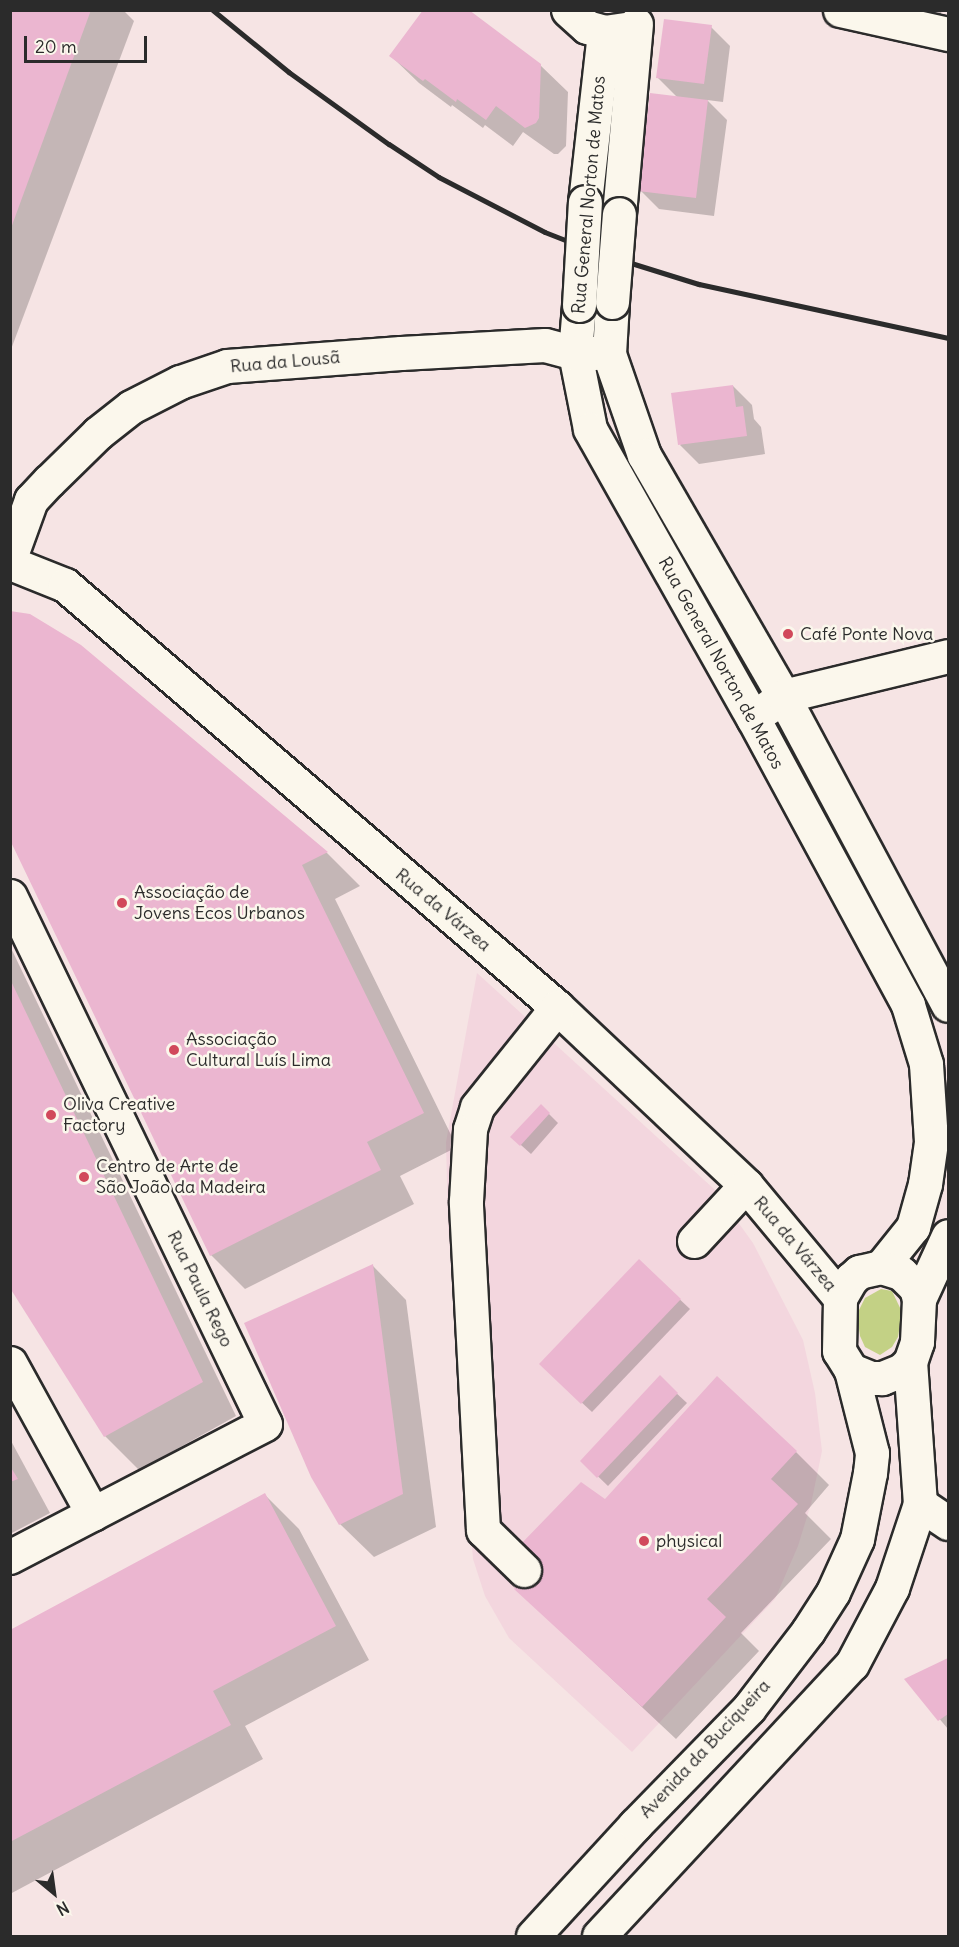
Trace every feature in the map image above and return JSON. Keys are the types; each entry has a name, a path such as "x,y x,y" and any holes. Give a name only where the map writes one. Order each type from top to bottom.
{"street":[{"path":"840,10 948,34"},
{"path":"562,13 587,27 604,32 620,31 643,17"},
{"name":"Rua General Norton de Matos","path":"643,17 619,214 609,354 644,455 783,696 948,1003"},
{"name":"Rua General Norton de Matos","path":"604,32 585,202 575,353 590,429 753,718 909,1005 926,1064 931,1142 925,1184 913,1227 880,1267 859,1272 851,1279 840,1298"},
{"name":"Rua da Lousã","path":"10,558 31,500 49,481 98,433 131,407 180,382 227,366 378,354 545,345 575,353 609,354"},
{"name":"Rua da Várzea","path":"10,563 65,585 557,1008 746,1185 840,1298"},
{"path":"753,718 783,696 948,656"},
{"name":"Rua Paula Rego","path":"10,896 265,1424 10,1557"},
{"path":"524,1570 483,1530 466,1201 471,1129 477,1107 557,1008"},
{"path":"694,1240 746,1185"},
{"path":"599,1936 852,1664 892,1588 920,1504 910,1362 917,1342 919,1299 948,1236"},
{"path":"880,1267 901,1273 910,1280 919,1299"},
{"path":"840,1298 837,1341 844,1361 851,1370 861,1375 882,1378 902,1370 910,1362"},
{"path":"10,1363 93,1514"},
{"name":"Avenida da Buciqueira","path":"532,1936 635,1825 749,1708 808,1631 833,1592 857,1539 872,1453 851,1370"},
{"path":"920,1504 948,1523"}],"shaded area":[{"path":"477,973 714,1189 753,1243 803,1340 815,1393 822,1451 811,1504 798,1546 775,1599 632,1752 509,1638 485,1596 473,1559 448,1225 446,1142"}],"green space":[{"path":"881,1289 892,1291 902,1312 898,1337 892,1347 880,1355 865,1347 860,1336 857,1314 865,1298"}],"building":[{"path":"10,10 91,10 11,228 10,228"},
{"path":"423,10 469,10 541,64 539,118 536,123 525,128 496,106 486,120 425,79 423,81 389,56"},
{"path":"664,19 712,25 704,84 656,78"},
{"path":"650,93 708,100 696,198 638,191"},
{"path":"733,385 736,407 743,406 747,436 678,445 671,393"},
{"path":"10,611 30,614 81,645 328,852 302,865 424,1113 367,1142 381,1170 210,1256 10,840"},
{"path":"10,979 203,1382 104,1437 10,1288"},
{"path":"541,1104 550,1113 520,1146 510,1137"},
{"path":"639,1259 681,1299 581,1404 539,1364"},
{"path":"373,1264 403,1494 339,1525 311,1477 244,1323"},
{"path":"660,1375 678,1393 597,1478 580,1461"},
{"name":"physical","path":"717,1376 797,1451 771,1479 798,1504 707,1599 726,1617 642,1707 514,1589 537,1566 518,1547 581,1482 605,1499"},
{"path":"10,1466 18,1479 10,1482"},
{"path":"265,1493 336,1626 213,1691 231,1725 10,1842 10,1630"},
{"path":"948,1658 948,1714 938,1721 904,1679"}],"railway":[{"path":"213,10 289,72 389,144 439,177 545,232 596,252 699,284 948,338"}],"place":[{"name":"Café Ponte Nova","path":"788,634"},
{"name":"Associação de Jovens Ecos Urbanos","path":"122,903"},
{"name":"Associação Cultural Luís Lima","path":"174,1050"},
{"name":"Oliva Creative Factory","path":"51,1115"},
{"name":"Centro de Arte de São João da Madeira","path":"84,1177"},
{"name":"physical","path":"644,1541"}]}
